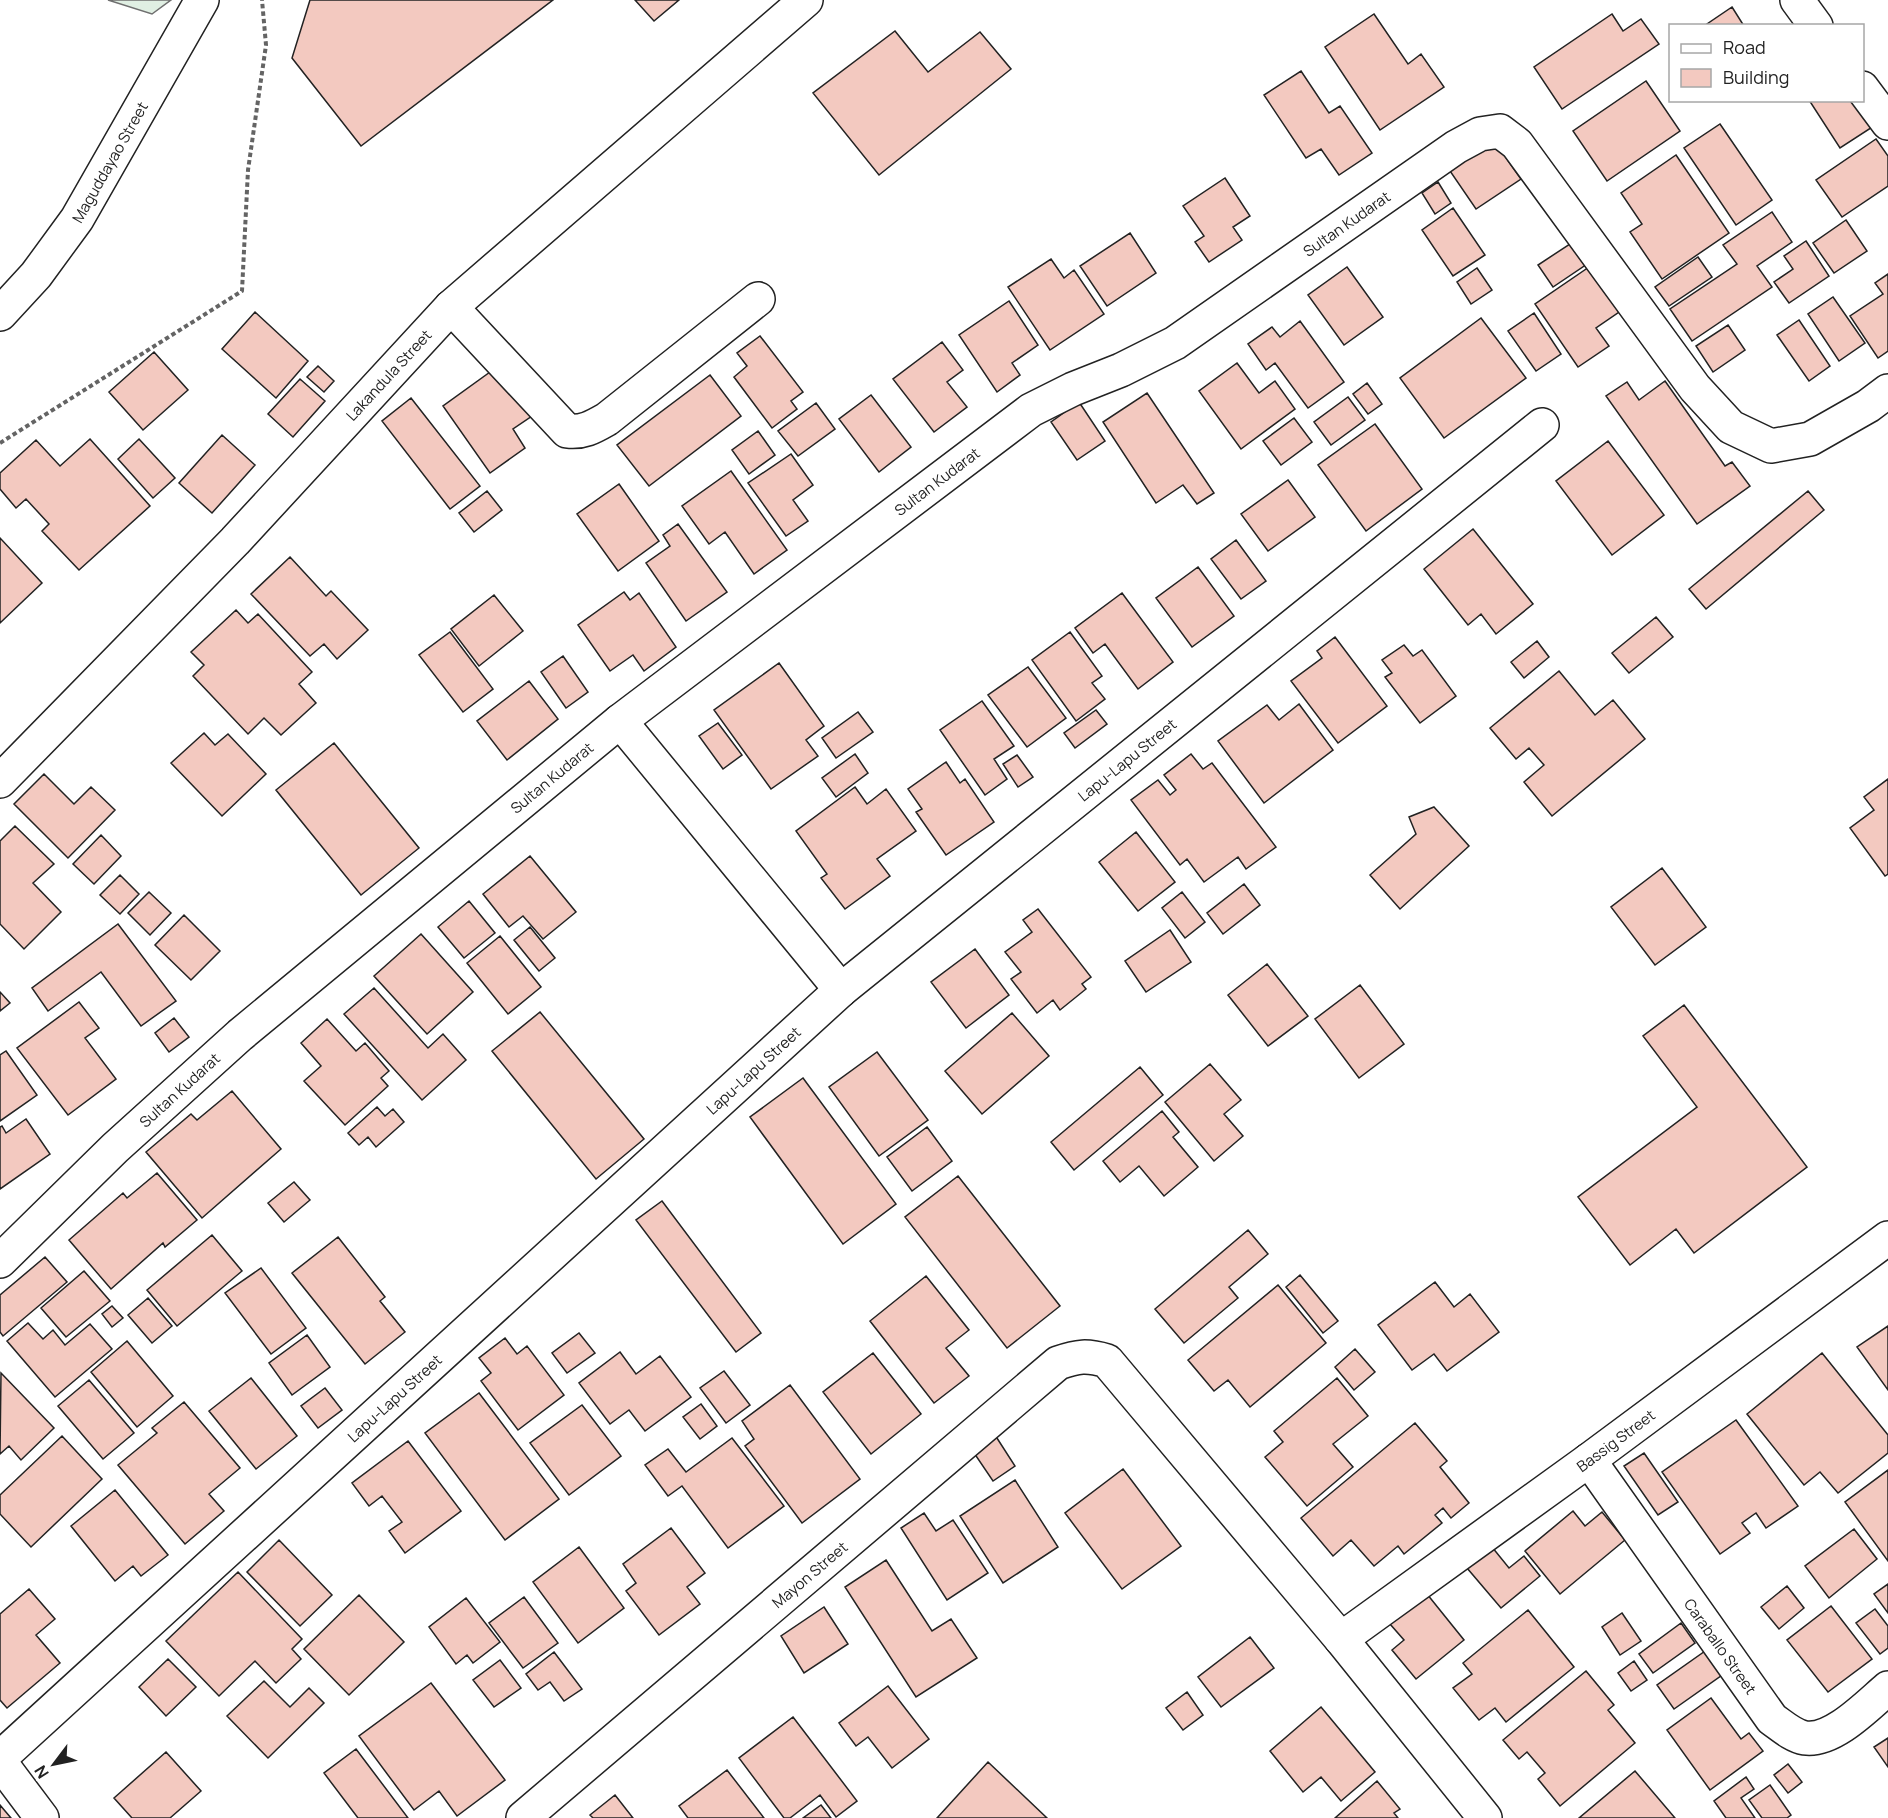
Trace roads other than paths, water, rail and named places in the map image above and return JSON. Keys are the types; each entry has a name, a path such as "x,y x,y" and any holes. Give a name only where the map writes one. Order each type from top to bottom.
{"street":[{"name":"Maguddayao Street","path":"0,314 36,274 77,219 202,0"},
{"name":"Lakandula Street","path":"0,781 235,540 451,307 806,0"},
{"path":"1797,0 1815,24"},
{"path":"1864,89 1888,123"},
{"name":"Sultan Kudarat","path":"0,1261 115,1148 240,1035 620,721 1030,410 1072,389 1121,370 1175,343 1456,147 1480,134 1500,131 1517,144 1695,388 1731,427 1771,446 1810,439 1868,406 1888,391"},
{"path":"451,307 567,431 579,432 607,419 758,298"},
{"name":"Lapu-Lapu Street","path":"0,1760 841,990 1542,425"},
{"path":"620,721 841,990"},
{"name":"Bassig Street","path":"1341,1639 1589,1460 1888,1238"},
{"name":"Mayon Street","path":"523,1818 1058,1363 1073,1358 1089,1356 1107,1361 1341,1639"},
{"name":"Caraballo Street","path":"1589,1460 1772,1719 1789,1732 1804,1738 1821,1736 1839,1728 1888,1688"},
{"path":"1341,1639 1485,1818"},
{"path":"0,1760 42,1818"}]}
